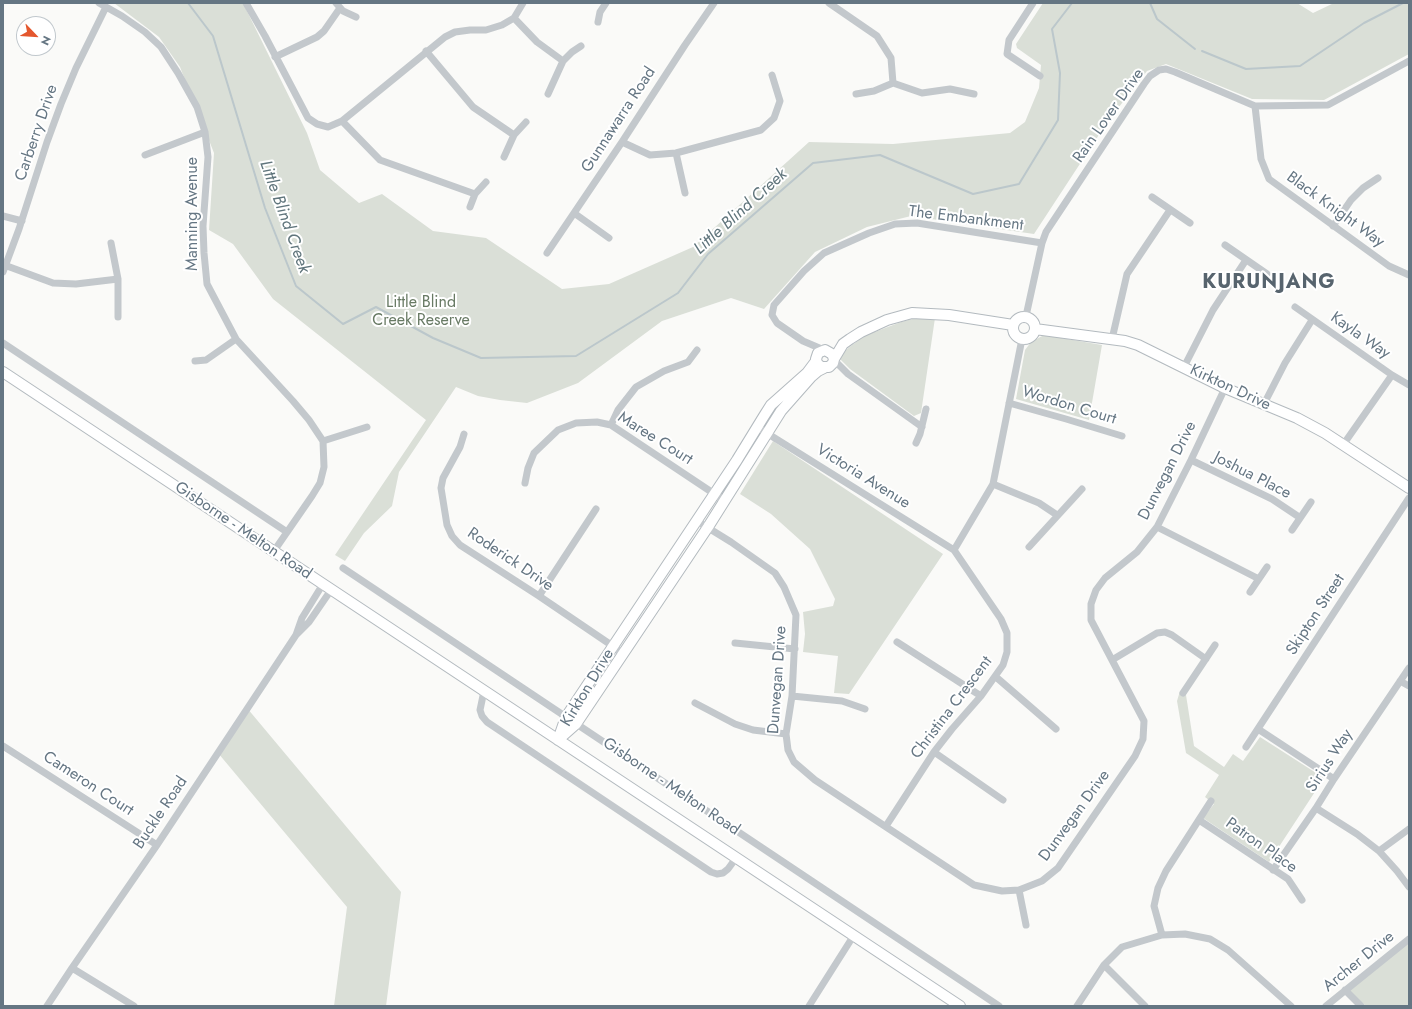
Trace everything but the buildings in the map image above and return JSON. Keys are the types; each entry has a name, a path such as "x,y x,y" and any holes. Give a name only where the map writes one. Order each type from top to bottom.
{"street":[{"name":"Manning Avenue","path":"99,3 122,16 145,32 161,47 178,73 197,107 205,132 208,157 204,226 204,253 207,284 236,339 293,401 309,420 322,441 324,467 320,483 274,552"},
{"path":"246,3 308,118 317,124 328,127 342,122 426,51 445,37 455,32 486,30 502,25 514,18 523,3"},
{"path":"598,22 600,12 606,3"},
{"name":"Gunnawarra Road","path":"547,253 714,3"},
{"path":"829,3 877,36 891,58 893,83"},
{"path":"1033,3 1008,40 1006,54 1040,76"},
{"path":"275,57 317,37 324,31 338,6 356,17"},
{"name":"Carberry Drive","path":"5,269 61,104 76,68 106,7"},
{"path":"514,18 537,42 563,61"},
{"path":"548,94 563,61 581,46"},
{"path":"426,51 473,107 514,135"},
{"name":"Rain Lover Drive","path":"1042,243 1046,232 1144,84 1150,76 1159,70 1175,72 1255,106 1328,105 1409,61"},
{"path":"622,142 650,155 676,153 761,130 774,118 780,101 772,75"},
{"path":"856,94 874,91 893,83 922,92 950,89 974,94"},
{"name":"Black Knight Way","path":"1255,106 1261,159 1269,179 1389,266 1409,275"},
{"path":"342,122 380,160 475,194"},
{"path":"504,157 514,135 526,122"},
{"path":"145,155 205,132"},
{"path":"676,153 685,193"},
{"path":"1333,226 1351,200 1363,188 1378,178"},
{"path":"470,207 475,194 486,182"},
{"path":"1152,197 1190,223"},
{"path":"1112,339 1127,274 1170,210"},
{"path":"574,213 609,238"},
{"path":"3,216 22,221"},
{"name":"The Embankment","path":"824,350 803,342 776,323 772,315 774,305 804,271 824,253 869,233 895,224 916,223 1042,243"},
{"path":"111,243 118,279 118,317"},
{"path":"1026,316 1042,243"},
{"path":"1225,245 1267,274"},
{"path":"1184,367 1213,310 1246,260"},
{"path":"5,269 53,283 76,284 118,279"},
{"name":"Kayla Way","path":"1295,307 1392,375 1409,385"},
{"name":"Kirkton Drive","path":"824,350 843,344 870,328 912,313 949,315 1013,325"},
{"path":"1026,316 1032,320 1035,329 1030,337 1022,339 1015,334 1013,325 1016,319 1026,316"},
{"name":"Kayla Way","path":"1264,404 1285,363 1312,320"},
{"name":"Kirkton Drive","path":"1035,329 1112,339 1138,345 1225,388 1297,418 1325,433 1409,488"},
{"path":"195,361 206,360 236,339"},
{"path":"954,550 993,484 1022,339"},
{"name":"The Embankment","path":"803,342 816,360"},
{"name":"Gisborne - Melton Road","path":"3,343 287,532"},
{"name":"Kirkton Drive","path":"558,740 576,724 708,527 781,411 811,377 830,364 843,344"},
{"path":"611,425 618,410 636,387 664,371 688,362 697,350"},
{"path":"830,364 830,352 824,350 818,353 816,360 819,366 830,364 848,374 922,427"},
{"name":"Kirkton Drive","path":"558,740 566,717 697,521 771,405 807,373 816,360"},
{"path":"830,364 848,374"},
{"name":"Gisborne - Melton Road","path":"3,372 960,1006"},
{"name":"Kayla Way","path":"1344,445 1392,375"},
{"name":"Dunvegan Drive","path":"697,521 737,546 775,573 784,587 796,615 792,696 786,734 788,750 794,762 815,780 974,885 1002,891 1019,890 1042,881 1058,868 1135,756 1143,739 1144,721 1091,620 1091,604 1096,590 1105,578 1137,552 1157,527 1225,388"},
{"name":"Wordon Court","path":"1009,403 1122,436"},
{"path":"916,444 926,409"},
{"name":"Maree Court","path":"525,483 528,468 534,453 558,430 576,423 598,422 611,425 725,501"},
{"path":"322,441 367,427"},
{"name":"Victoria Avenue","path":"757,427 954,550"},
{"name":"Roderick Drive","path":"464,434 460,447 443,478 441,488 447,525 452,536 460,545 623,653"},
{"name":"Joshua Place","path":"1191,460 1272,499 1299,517"},
{"path":"993,484 1038,503 1057,515"},
{"path":"1029,547 1082,489"},
{"name":"Skipton Street","path":"1246,747 1409,498"},
{"name":"Joshua Place","path":"1292,530 1299,517 1311,502"},
{"path":"539,596 596,509"},
{"path":"1157,527 1259,579"},
{"name":"Christina Crescent","path":"886,826 934,752 996,677 1003,665 1007,652 1007,634 1001,619 954,550"},
{"path":"1250,592 1267,567"},
{"name":"Gisborne - Melton Road","path":"343,568 999,1006"},
{"name":"Buckle Road","path":"47,1006 157,845 296,635 302,618 327,587"},
{"path":"1112,660 1157,633 1165,632 1172,635 1206,659"},
{"path":"897,642 981,696"},
{"path":"735,643 795,649"},
{"path":"1183,692 1215,645"},
{"name":"Sirius Way","path":"1273,870 1409,668"},
{"path":"996,677 1056,729"},
{"path":"1400,682 1409,686"},
{"name":"Gisborne - Melton Road","path":"484,691 480,710 482,716 487,722 711,872 717,874 723,873 736,858"},
{"path":"792,696 842,701 865,709"},
{"path":"694,703 735,724 753,730 786,734"},
{"path":"1258,728 1334,779"},
{"name":"Cameron Court","path":"3,746 157,845"},
{"path":"934,752 1003,800"},
{"path":"1162,935 1154,906 1158,888 1166,871 1211,801"},
{"path":"1316,808 1357,834 1379,851 1409,887"},
{"name":"Patron Place","path":"1198,820 1288,879 1302,900"},
{"path":"1379,851 1409,829"},
{"path":"1019,890 1026,925"},
{"path":"1077,1006 1104,965 1122,948 1162,935 1186,934 1210,939 1228,950 1291,1006"},
{"path":"809,1006 854,935"},
{"name":"Archer Drive","path":"1326,1006 1409,939"},
{"path":"1104,965 1145,1006"},
{"path":"72,968 134,1006"},
{"path":"1345,990 1361,1006"}],"green space":[{"name":"Little Blind Creek Reserve","path":"114,3 243,3 307,133 320,170 359,203 382,194 433,231 486,238 562,289 609,284 693,247 809,142 893,144 1010,133 1025,122 1039,88 1041,65 1017,48 1016,44 1043,3 1297,3 1313,13 1334,3 1409,3 1409,54 1324,100 1252,99 1166,64 1147,71 1108,121 1034,234 911,216 867,227 815,252 764,309 731,298 662,321 578,383 527,403 478,396 456,387 399,472 392,506 364,533 345,561 335,555 426,420 273,299 233,244 209,230 214,153 180,67 159,37"},
{"path":"916,318 935,318 921,413 914,416 850,369 839,358 847,349 864,336"},
{"path":"1044,335 1102,345 1089,420 1016,399 1025,350 1031,342"},
{"path":"773,441 943,554 849,694 834,693 838,656 803,652 805,634 803,612 833,606 835,599 810,549 771,514 740,494"},
{"path":"1180,691 1186,695 1194,746 1224,767 1233,754 1243,761 1260,737 1324,778 1269,862 1203,818 1214,804 1205,797 1219,775 1186,753 1177,701"},
{"path":"247,708 401,892 386,1006 334,1006 347,907 218,753"},
{"path":"1409,941 1409,1006 1366,1006 1347,990"}],"waterway":[{"name":"Little Blind Creek","path":"188,3 213,36 265,208 296,286 343,324 376,307 433,338 481,358 576,356 678,293 708,254 813,163 880,155 973,194 1019,184 1058,120 1060,73 1052,29 1072,3"},
{"name":"Little Blind Creek","path":"1150,3 1157,19 1195,49"},
{"name":"Little Blind Creek","path":"1202,51 1246,69 1300,66 1364,23 1403,3"}],"district":[{"name":"KURUNJANG","path":"1269,283"}]}
